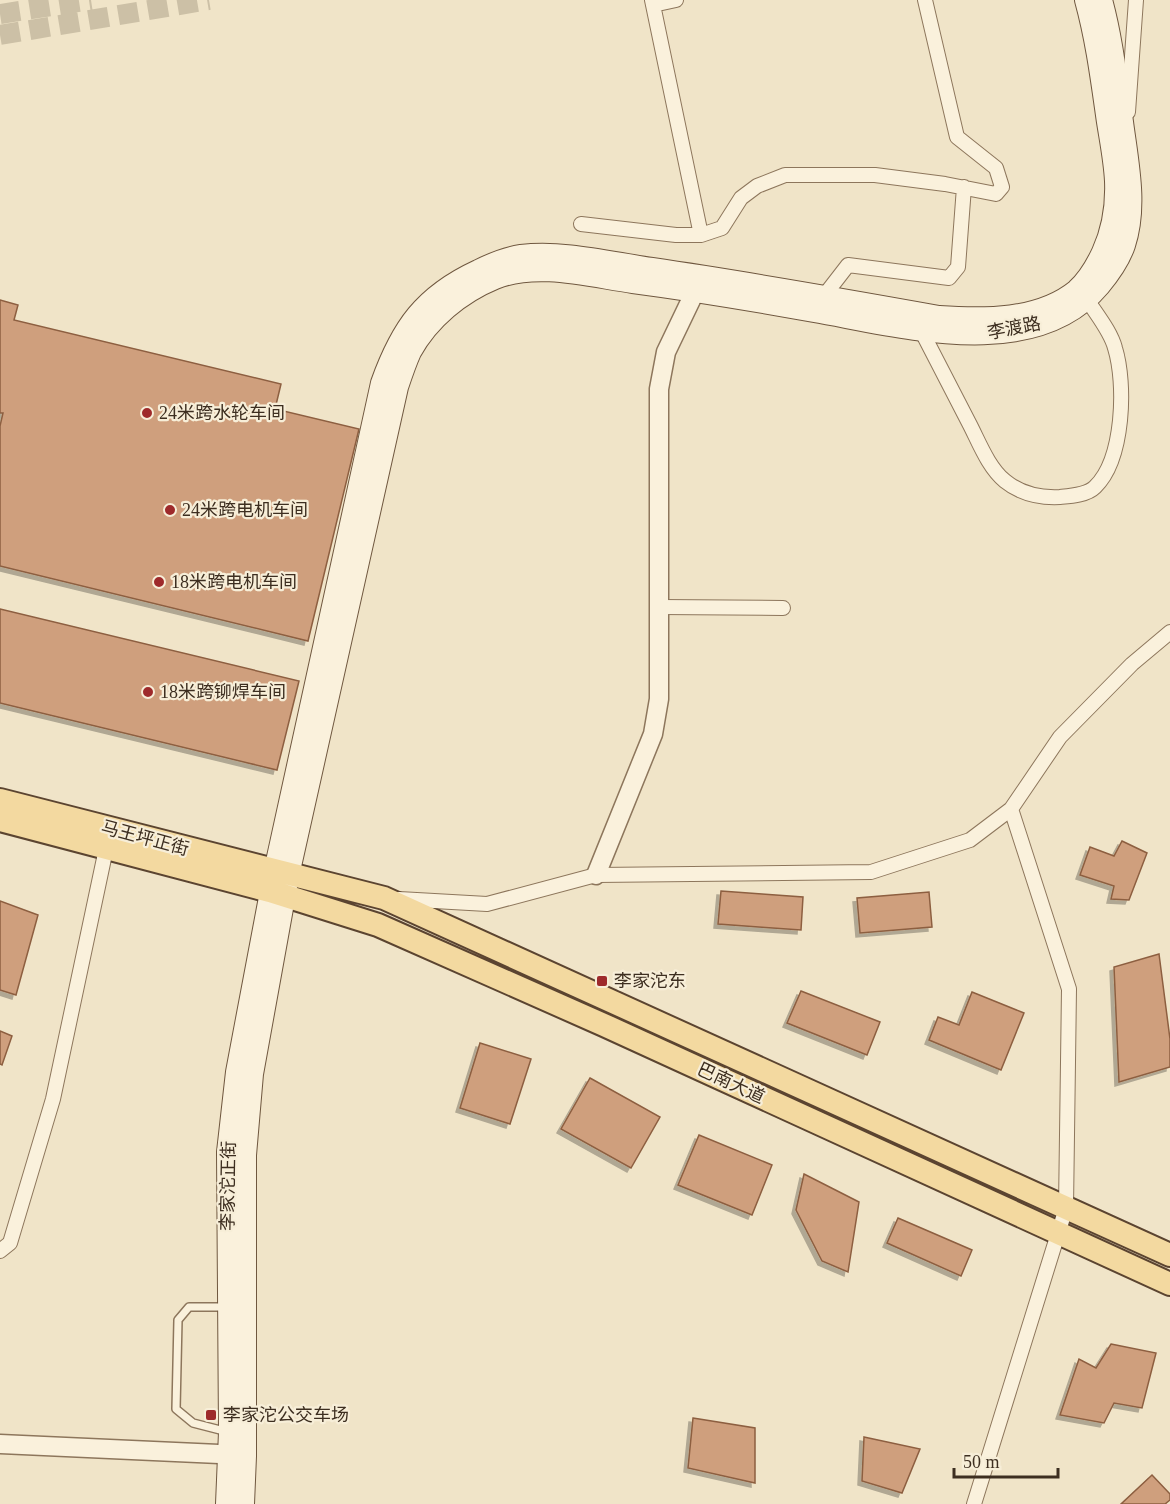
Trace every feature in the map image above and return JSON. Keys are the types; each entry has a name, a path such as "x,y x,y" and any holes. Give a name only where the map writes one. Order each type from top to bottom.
{"main road":[{"name":"李渡路","path":"698,283 824,296 939,316 978,318 1030,311 1051,304 1076,290 1095,267 1108,238 1114,210 1115,180 1095,37 1085,0"},
{"name":"李渡路","path":"698,283 921,330 980,335 1023,330 1063,316 1088,301 1110,274 1125,246 1131,216 1130,176 1111,33 1102,0"},
{"name":"李家沱正街","path":"226,1504 237,1455 229,1432 248,1114 280,883 381,383 392,354 404,331 420,310 442,290 464,276 493,263 520,255 556,254 698,283"},
{"name":"马王坪正街","path":"0,800 280,883"},
{"name":"马王坪正街","path":"0,820 106,849 280,883"},
{"name":"巴南大道","path":"280,883 384,898 1170,1255"},
{"name":"巴南大道","path":"280,883 604,1025 1170,1284"},
{"name":"李家沱正街","path":"237,1306 237,1455 244,1504"}],"street":[{"path":"676,0 652,2 700,235"},
{"path":"581,224 676,235 700,235 722,228 741,198 757,186 785,175 875,175 996,194 1002,187 996,168 957,137 925,0"},
{"path":"1125,144 1136,0"},
{"path":"824,296 848,265 949,278 958,267 964,188"},
{"path":"596,875 653,734 659,699 659,389 666,352 698,283"},
{"path":"921,330 988,460 1004,480 1022,492 1049,497 1073,496 1094,488 1105,474 1115,451 1119,424 1121,372 1115,345 1088,301"},
{"path":"660,608 783,608"},
{"path":"384,898 487,904 596,875 871,872 970,840 1011,809 1060,736 1132,664 1170,632"},
{"path":"974,1504 1066,1208 1068,989 1011,809"},
{"path":"0,1251 10,1243 53,1099 106,849"},
{"path":"0,1444 237,1455"}],"lane":[{"path":"229,1432 193,1423 176,1409 178,1320 189,1307 237,1306"}],"building":[{"path":"0,300 18,305 14,320 281,384 275,409 359,429 308,641 0,566 0,426 3,413 0,413"},
{"name":"18米跨铆焊车间","path":"0,609 299,681 277,770 0,703"},
{"path":"1122,841 1147,853 1129,900 1111,899 1114,886 1080,875 1090,847 1114,856"},
{"path":"721,891 803,897 801,930 718,924"},
{"path":"929,892 932,927 860,933 857,898"},
{"path":"0,901 38,915 16,995 0,990"},
{"path":"1159,954 1170,1039 1170,1067 1119,1082 1114,967"},
{"path":"801,991 880,1022 867,1055 787,1023"},
{"path":"972,992 1024,1013 1001,1070 929,1040 938,1017 959,1025"},
{"path":"0,1031 12,1036 2,1065 0,1064"},
{"path":"480,1043 531,1059 510,1124 460,1108"},
{"path":"590,1078 660,1117 631,1168 561,1129"},
{"path":"699,1135 772,1165 752,1215 678,1185"},
{"path":"804,1174 859,1202 848,1272 822,1261 796,1210"},
{"path":"898,1218 972,1250 961,1276 887,1243"},
{"path":"1111,1344 1156,1353 1142,1408 1114,1403 1104,1423 1060,1415 1079,1359 1096,1368"},
{"path":"693,1418 755,1428 755,1483 688,1468"},
{"path":"864,1437 920,1449 902,1493 862,1481"},
{"path":"1152,1475 1170,1494 1170,1500 1165,1504 1121,1504"}],"tunnel":[{"path":"0,14 91,0"},
{"path":"0,35 209,0"}],"place":[{"name":"24米跨水轮车间","path":"147,413"},
{"name":"24米跨电机车间","path":"170,510"},
{"name":"18米跨电机车间","path":"159,582"},
{"name":"18米跨铆焊车间","path":"148,692"},
{"name":"李家沱东","path":"602,981"},
{"name":"李家沱公交车场","path":"211,1415"}]}
